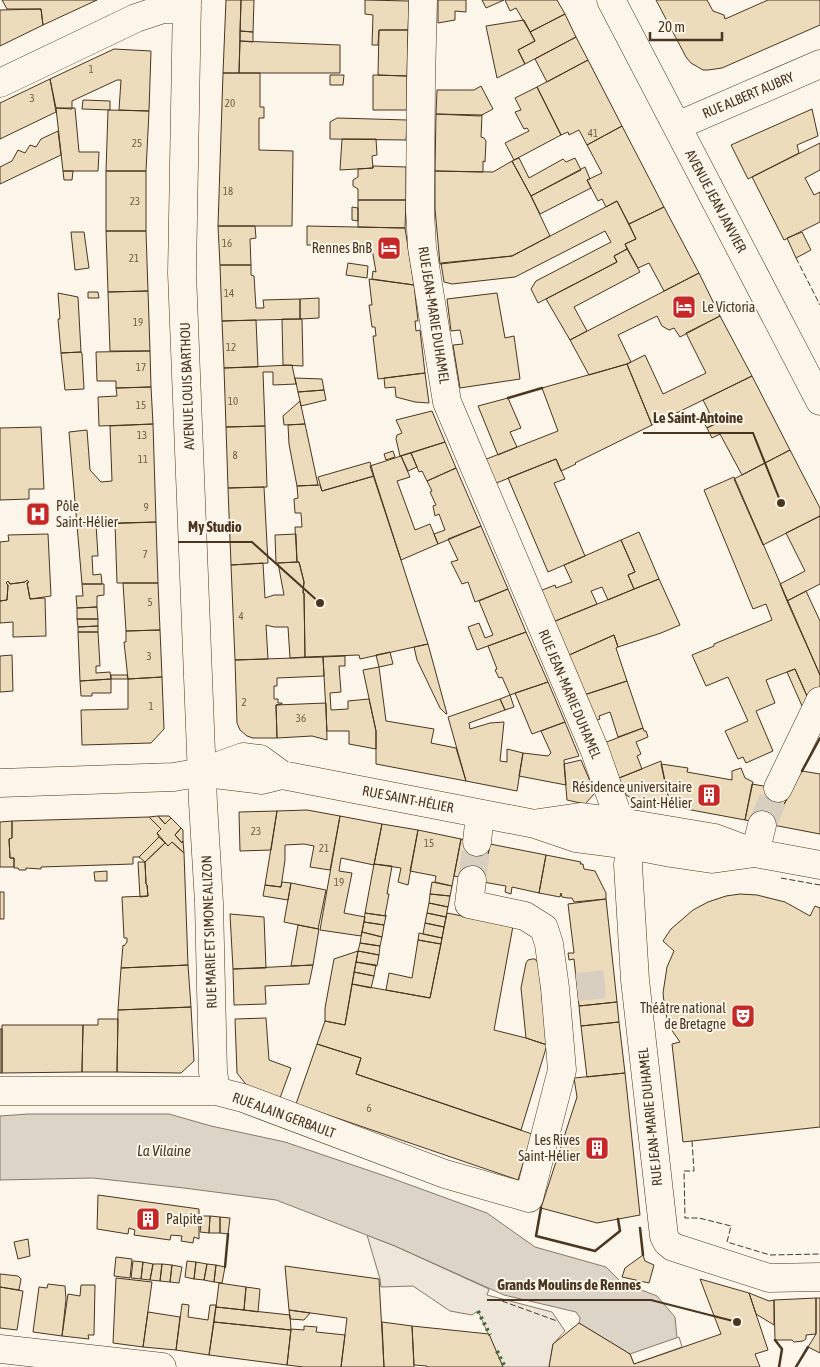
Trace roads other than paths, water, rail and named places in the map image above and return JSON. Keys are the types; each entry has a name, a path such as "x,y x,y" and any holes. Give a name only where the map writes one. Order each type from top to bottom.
{"street":[{"name":"RUE JEAN-MARIE DUHAMEL","path":"423,0 420,211 422,247 447,402 594,751 625,834 628,866 625,981 664,1236 673,1247 769,1278 820,1277"},
{"name":"AVENUE JEAN JANVIER","path":"611,0 820,401"},
{"path":"0,82 136,18 163,9 187,4"},
{"name":"AVENUE LOUIS BARTHOU","path":"187,4 182,273 202,772"},
{"name":"RUE ALBERT AUBRY","path":"677,126 820,64"},
{"path":"778,788 820,701"},
{"name":"RUE SAINT-HÉLIER","path":"0,783 168,777 202,772 243,757 260,759 282,775 480,814 535,824 580,817 625,834 716,838 755,853 820,865"},
{"name":"RUE MARIE ET SIMONE ALIZON","path":"202,772 209,903 213,1072 216,1091"},
{"path":"477,842 480,814"},
{"path":"755,853 762,825"},
{"name":"RUE ALAIN GERBAULT","path":"0,1091 216,1091 243,1098 445,1174 529,1198 562,1070 566,988 544,928 525,916 469,904 472,880"},
{"path":"0,1349 162,1367"}],"water":[{"name":"La Vilaine","path":"28,1114 169,1114 211,1126 285,1142 391,1178 487,1213 535,1247 606,1267 621,1282 657,1296 675,1317 680,1348 636,1367 630,1354 579,1323 580,1318 576,1312 504,1295 395,1246 276,1200 93,1178 0,1180 0,1116"}],"tunnel":[{"path":"762,825 778,788"},
{"path":"472,880 477,842"},
{"path":"577,987 615,983"}],"place":[{"name":"Rennes BnB","path":"389,248"},
{"name":"Le Victoria","path":"684,307"},
{"name":"Le Saint-Antoine","path":"781,503"},
{"name":"Pôle Saint-Hélier","path":"38,514"},
{"name":"My Studio","path":"320,603"},
{"name":"Résidence universitaire Saint-Hélier","path":"709,795"},
{"name":"Théâtre national de Bretagne","path":"743,1016"},
{"name":"Les Rives Saint-Hélier","path":"597,1148"},
{"name":"Palpite","path":"148,1219"},
{"name":"Grands Moulins de Rennes","path":"737,1322"}]}
